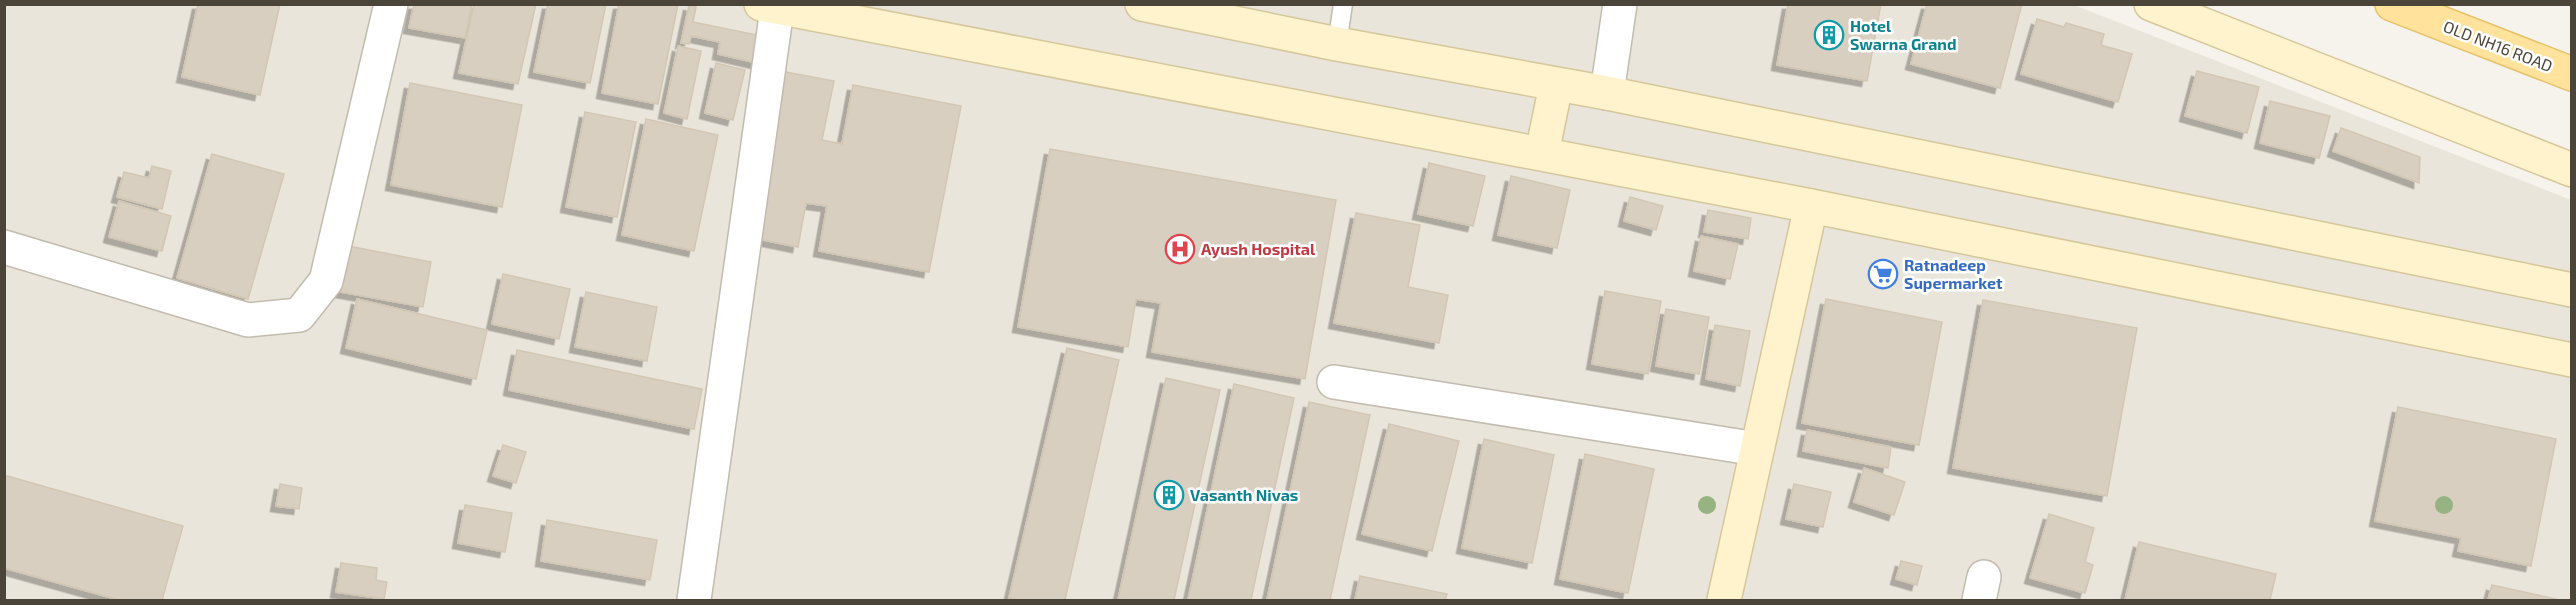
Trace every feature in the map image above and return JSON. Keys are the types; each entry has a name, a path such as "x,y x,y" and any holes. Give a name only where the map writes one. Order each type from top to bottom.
{"main road":[{"name":"OLD NH16 ROAD","path":"2392,4 2571,74"}],"street":[{"path":"4,247 248,320 299,315 326,281 391,4"},
{"path":"1142,4 1337,44 1607,93 2571,291"},
{"path":"1607,93 1620,4"},
{"path":"2151,4 2571,170"},
{"path":"694,600 769,7 1542,153 2571,360"},
{"path":"1542,153 1556,85"},
{"path":"1724,600 1811,206"},
{"path":"1334,382 1757,448"}],"lane":[{"path":"1337,44 1343,4"}],"shaded area":[{"path":"4,5 2074,5 2571,200 2571,600 5,600"}],"building":[{"path":"198,4 280,4 260,95 182,77"},
{"path":"414,4 472,4 465,38 409,28"},
{"path":"474,4 536,4 518,84 459,73"},
{"path":"548,4 606,4 590,83 534,72"},
{"path":"619,4 678,4 658,104 602,93"},
{"name":"Hotel Swarna Grand","path":"1788,4 1881,4 1867,81 1777,65"},
{"path":"1927,4 2022,4 2000,88 1911,64"},
{"path":"689,5 696,7 693,22 762,36 757,63 718,54 720,42 691,36 689,44 681,43"},
{"path":"2037,19 2064,27 2066,23 2104,34 2101,45 2132,54 2118,102 2021,74"},
{"path":"678,46 701,51 687,119 664,113"},
{"path":"716,63 745,70 733,120 705,113"},
{"path":"781,71 834,81 822,140 842,144 853,85 961,106 929,272 819,251 827,206 806,203 798,247 749,237"},
{"path":"2197,71 2259,87 2247,133 2185,116"},
{"path":"410,83 522,105 502,207 391,185"},
{"path":"2270,101 2330,116 2319,158 2260,143"},
{"path":"585,112 636,122 617,217 566,207"},
{"path":"646,119 718,135 694,251 622,235"},
{"path":"2341,128 2420,157 2419,183 2333,151"},
{"name":"Ayush Hospital","path":"1050,149 1336,200 1305,379 1152,352 1161,303 1136,299 1128,347 1018,327"},
{"path":"212,154 284,174 248,299 177,278"},
{"path":"1429,163 1485,176 1473,226 1418,214"},
{"path":"152,166 171,171 162,209 117,197 124,172 149,178"},
{"path":"1511,176 1570,190 1557,248 1498,235"},
{"path":"1630,197 1663,206 1656,230 1624,221"},
{"path":"119,201 171,216 162,251 109,237"},
{"path":"1708,210 1751,218 1748,239 1704,232"},
{"path":"1356,213 1420,225 1408,287 1448,295 1439,343 1334,323"},
{"path":"1701,236 1738,244 1730,279 1694,271"},
{"path":"343,245 431,262 423,307 335,291"},
{"path":"503,274 570,289 559,339 492,324"},
{"path":"1605,291 1661,301 1648,374 1592,364"},
{"path":"586,292 657,307 647,361 575,347"},
{"path":"357,299 487,330 476,379 346,348"},
{"path":"1826,299 1942,322 1919,445 1802,423"},
{"path":"1983,300 2137,328 2107,496 1953,468"},
{"path":"1666,309 1709,317 1699,374 1656,366"},
{"path":"1715,325 1750,331 1740,386 1706,379"},
{"path":"1067,348 1119,360 1065,600 1009,598"},
{"path":"517,350 702,389 694,429 509,390"},
{"name":"Vasanth Nivas","path":"1166,378 1220,390 1174,600 1118,600"},
{"path":"1234,384 1294,398 1251,600 1188,600"},
{"path":"1309,402 1370,415 1330,600 1267,600"},
{"path":"2398,407 2556,439 2531,566 2458,551 2461,538 2375,521"},
{"path":"1389,424 1459,441 1432,551 1362,534"},
{"path":"1807,430 1891,447 1888,468 1803,451"},
{"path":"1484,439 1554,455 1532,563 1462,548"},
{"path":"503,445 526,452 516,483 493,476"},
{"path":"1585,454 1654,469 1628,593 1560,579"},
{"path":"1864,468 1905,482 1894,515 1854,502"},
{"path":"4,475 183,526 162,600 119,600 4,568"},
{"path":"280,484 302,488 299,509 276,506"},
{"path":"1794,484 1831,492 1823,527 1786,519"},
{"path":"465,505 512,513 505,552 458,543"},
{"path":"2049,514 2094,528 2085,562 2093,565 2085,593 2030,578"},
{"path":"547,520 657,540 650,580 541,561"},
{"path":"2139,542 2276,574 2270,600 2125,600"},
{"path":"1901,561 1922,566 1917,585 1896,579"},
{"path":"341,563 377,568 376,580 387,582 384,599 336,592"},
{"path":"1360,576 1447,594 1445,600 1355,600"},
{"path":"2492,585 2556,599 2556,600 2488,600"}],"place":[{"name":"Hotel Swarna Grand","path":"1829,35"},
{"name":"Ayush Hospital","path":"1180,249"},
{"name":"Ratnadeep Supermarket","path":"1883,274"},
{"name":"Vasanth Nivas","path":"1169,495"}]}
